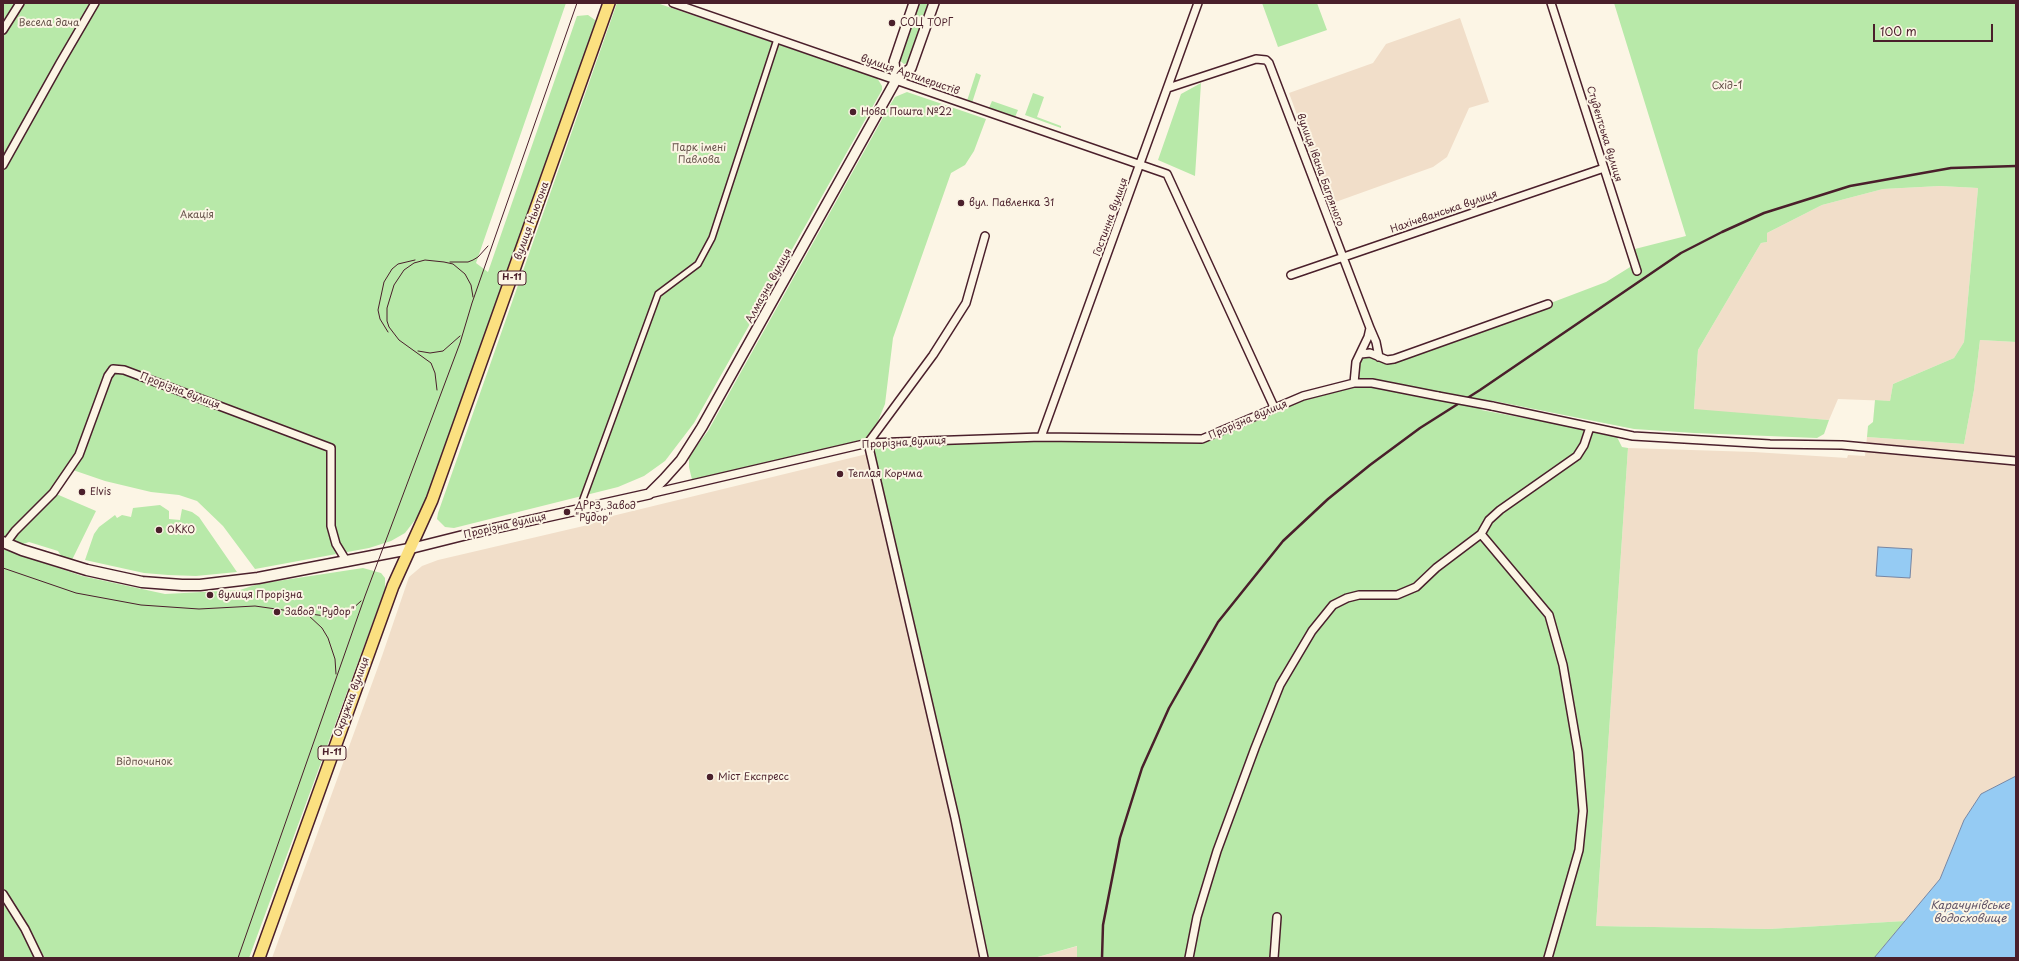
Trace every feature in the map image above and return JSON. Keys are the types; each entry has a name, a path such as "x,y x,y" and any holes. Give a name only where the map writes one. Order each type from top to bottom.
{"main road":[{"name":"вулиця Ньютона","path":"409,549 432,500 609,3"},
{"name":"Прорізна вулиця","path":"5,542 87,570 142,582 182,585 235,581 348,562 409,549"},
{"name":"Окружна вулиця","path":"259,958 352,697 395,581 409,549"}],"street":[{"path":"3,30 20,3"},
{"path":"3,166 60,63 96,3"},
{"name":"вулиця Артилеристів","path":"673,3 1167,174 1274,407"},
{"path":"896,80 894,62 914,3"},
{"name":"Алмазна вулиця","path":"649,494 681,460 702,427 896,80 911,68 934,3"},
{"name":"Гостинна вулиця","path":"1041,437 1141,165 1198,3"},
{"name":"Студентська вулиця","path":"1551,3 1637,271"},
{"path":"579,510 658,294 698,264 712,238 777,39"},
{"name":"вулиця Івана Багряного","path":"1168,88 1256,59 1266,60 1270,63 1342,257 1376,342 1379,357"},
{"name":"Нахічеванська вулиця","path":"1292,276 1342,257 1604,168"},
{"path":"984,958 955,818 868,443 933,355 966,303 985,236"},
{"path":"1361,354 1370,354 1387,360 1394,359 1548,304"},
{"path":"1354,383 1356,362 1368,337 1370,328"},
{"name":"Прорізна вулиця","path":"5,542 53,493 70,469 78,455 108,376 113,369 119,369 331,448 331,526 336,544 348,562"},
{"name":"Прорізна вулиця","path":"409,549 868,443 1041,437 1202,439 1274,407 1303,396 1354,383 1372,383 1492,406 1633,436 1770,444 1842,445 2016,461"},
{"path":"1189,958 1197,918 1217,852 1255,748 1280,685 1312,631 1333,605 1347,598 1359,595 1397,595 1407,592 1481,534 1489,520 1500,510 1577,456 1584,445 1590,427"},
{"path":"1481,534 1549,615 1563,665 1578,752 1583,811 1579,850 1548,958"},
{"path":"3,894 25,929 39,958"},
{"path":"1274,958 1278,917"}],"shaded area":[{"path":"1460,18 1489,102 1469,108 1447,157 1433,167 1330,204 1289,93 1373,63 1386,44"},
{"path":"1940,186 1978,188 1964,342 1954,358 1893,384 1890,401 1838,399 1829,420 1694,410 1698,350 1761,243 1767,242 1767,233 1822,205 1883,189"},
{"path":"1980,340 2016,342 2016,776 1981,794 1964,820 1940,879 1905,921 1769,929 1596,926 1628,448 1754,452 1847,458 1848,455 1865,456 1867,437 1964,444 1974,390"},
{"path":"871,453 955,818 981,958 272,958 382,656 409,577 422,566 438,560 592,524 604,518"},
{"path":"1078,946 1077,958 1034,958"}],"green space":[{"name":"Акація","path":"3,3 566,3 476,263 488,272 577,16 588,15 595,20 598,24 422,511 405,533 391,541 369,548 255,569 223,526 197,501 179,495 151,492 105,481 70,469 54,493 96,511 71,562 63,559 58,551 29,542 15,547 3,542"},
{"name":"Парк імені Павлова","path":"617,3 657,3 877,78 882,86 882,90 694,423 665,461 644,476 618,487 454,528 445,527 437,519 438,513"},
{"path":"918,3 930,3 908,63 904,64 899,60"},
{"path":"1262,3 1317,3 1327,30 1278,47"},
{"name":"Схід-1","path":"1614,3 2016,3 2016,342 1980,340 1974,390 1964,444 1867,437 1868,426 1873,422 1875,400 1890,401 1893,384 1954,358 1964,342 1978,188 1940,186 1883,189 1822,205 1767,233 1767,242 1761,243 1698,350 1694,409 1829,420 1824,434 1817,438 1634,429 1494,401 1481,410 1616,435 1622,447 1628,448 1596,926 1769,929 1905,921 1874,958 1077,958 1077,946 1034,958 981,958 955,818 869,443 1041,437 1202,439 1274,407 1353,383 1361,354 1387,360 1548,304 1606,282 1635,264 1631,250 1686,236"},
{"path":"976,73 981,75 971,106 966,104"},
{"path":"1201,83 1195,176 1158,160 1181,94"},
{"path":"907,92 986,119 974,151 965,165 951,173 893,338 885,404 869,443 693,484 689,467 689,456 708,431 890,105 895,97"},
{"path":"1033,93 1044,97 1037,117 1061,126 1061,128 1025,115"},
{"path":"992,101 1018,110 1015,117 989,108"},
{"path":"160,505 169,511 169,519 180,520 182,509 192,512 199,517 237,572 196,576 168,575 144,573 85,560 94,534 99,527 115,515 117,518 122,515 131,517 133,508"},
{"name":"Відпочинок","path":"3,549 82,576 165,594 240,590 258,584 363,568 381,573 385,578 385,589 249,958 45,958 3,889"},
{"path":"3,898 21,927 36,958 3,958"}],"water":[{"path":"1878,547 1912,549 1910,578 1876,576"},
{"name":"Карачунівське водосховище","path":"2016,776 2016,958 1874,958 1940,879 1964,820 1981,794"}],"tram line":[{"path":"238,958 365,596 460,343 472,303 577,3"},
{"path":"450,262 468,262 473,260 478,257 488,246"},
{"path":"388,332 380,319 378,310 384,282 392,269 398,264 415,260"},
{"path":"437,390 435,373 431,363 399,340 389,327 387,321 387,308 394,285 404,270 414,263 425,260 444,262 453,264 465,274 471,285 473,297"},
{"path":"418,351 430,353 443,351 460,336"},
{"path":"3,568 76,593 141,605 199,609 255,606 332,617 348,613 361,601"},
{"path":"308,615 322,628 328,638 335,659 336,674"}],"railway":[{"path":"1102,958 1103,925 1120,838 1142,768 1169,708 1218,622 1283,541 1328,499 1370,465 1420,428 1480,390 1681,253 1722,232 1764,213 1850,186 1951,168 2016,166"}],"place":[{"name":"СОЦ ТОРГ","path":"892,23"},
{"name":"Нова Пошта №22","path":"853,112"},
{"name":"вул. Павленка 31","path":"961,203"},
{"name":"Теплая Корчма","path":"840,474"},
{"name":"Elvis","path":"82,492"},
{"name":"ДРРЗ, Завод \"Рудор\"","path":"567,512"},
{"name":"ОККО","path":"159,530"},
{"name":"вулиця Прорізна","path":"210,595"},
{"name":"Завод \"Рудор\"","path":"277,612"},
{"name":"Міст Експресс","path":"710,777"}],"park label":[{"name":"Весела дача","path":"49,23"}]}
